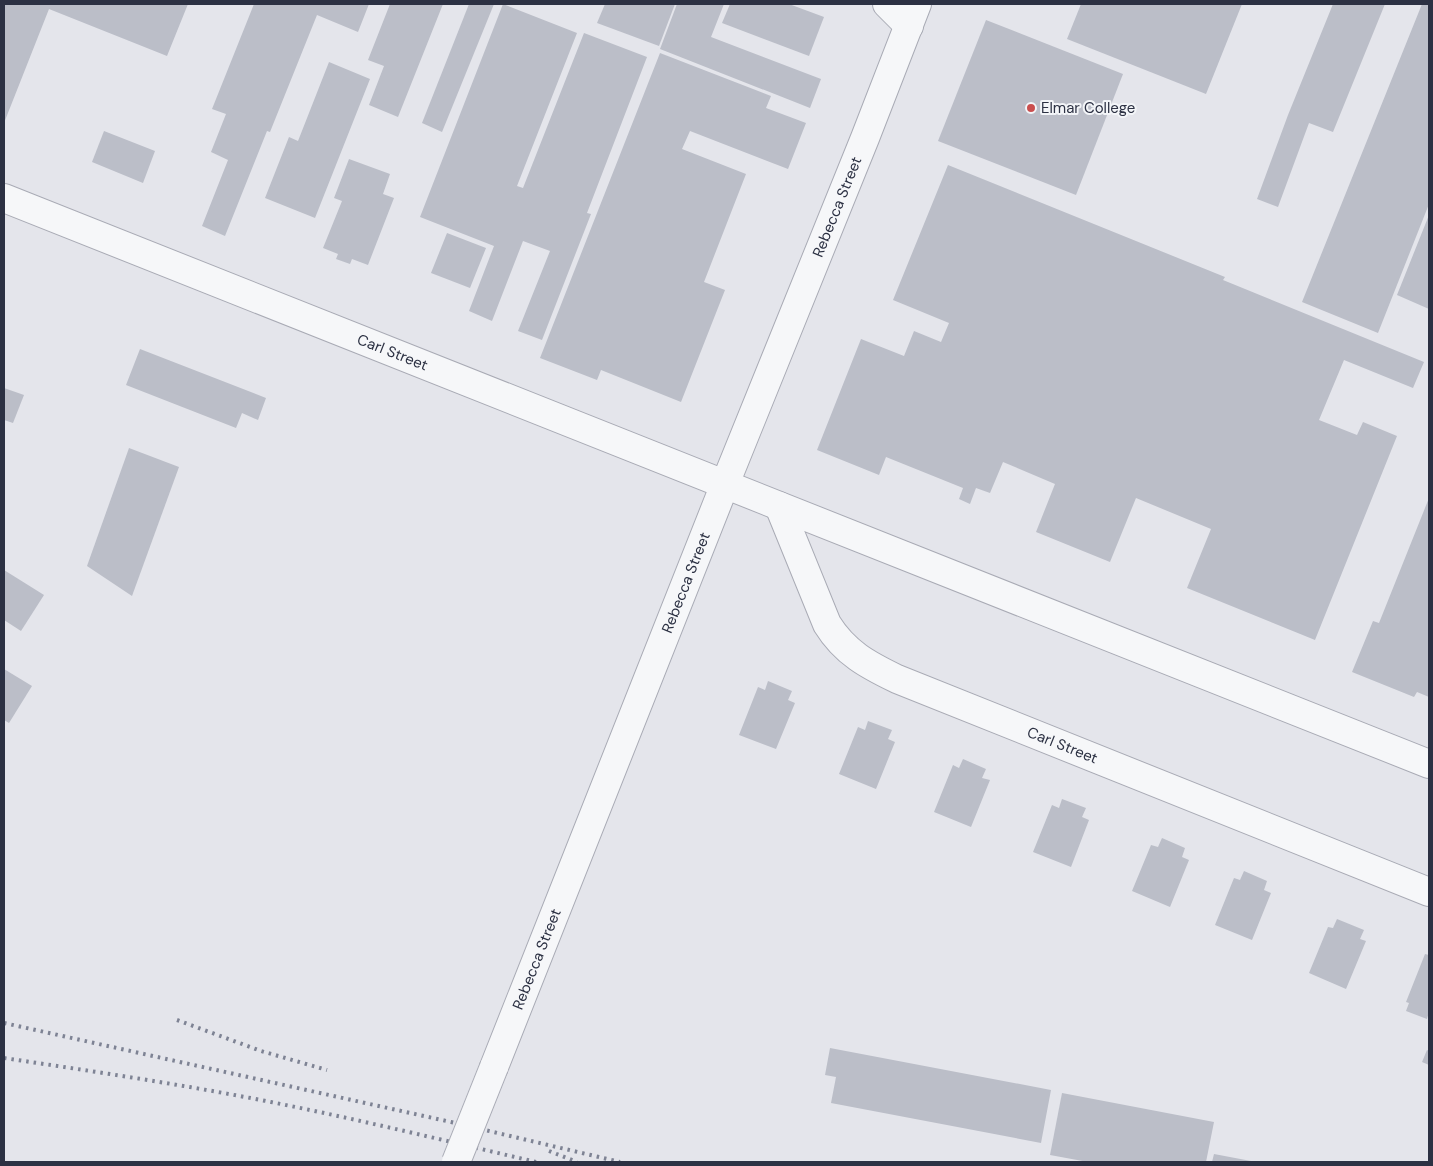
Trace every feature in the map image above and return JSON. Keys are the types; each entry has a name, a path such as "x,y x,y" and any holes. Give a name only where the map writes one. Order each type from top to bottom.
{"street":[{"path":"887,4 913,15"},
{"name":"Rebecca Street","path":"456,1162 913,15"},
{"name":"Carl Street","path":"4,198 1429,764"},
{"name":"Carl Street","path":"779,506 827,624 845,648 877,669 906,683 1429,892"}],"building":[{"path":"4,4 188,4 167,56 49,9 4,123"},
{"path":"254,4 369,4 358,32 317,15 270,132 267,131 225,236 202,226 228,160 211,152 226,114 212,109"},
{"path":"390,4 443,4 398,117 369,105 384,66 368,60"},
{"path":"469,4 494,4 442,132 422,123"},
{"path":"503,4 577,33 517,186 523,188 584,33 647,57 587,213 591,214 542,340 518,331 550,251 523,241 492,321 469,311 494,246 420,217"},
{"path":"605,4 675,4 659,46 597,23"},
{"path":"677,4 724,4 711,37 821,79 810,108 660,49"},
{"path":"730,4 789,4 824,17 809,56 722,23"},
{"path":"1081,4 1242,4 1206,94 1067,39"},
{"path":"1333,4 1385,4 1333,132 1309,123 1278,207 1257,199 1288,115"},
{"path":"1422,4 1429,5 1429,204 1378,333 1302,302"},
{"name":"Elmar College","path":"986,20 1123,74 1076,195 938,141"},
{"path":"660,53 771,96 766,108 806,123 788,169 690,131 682,149 746,174 704,282 725,290 681,402 601,370 597,380 540,358"},
{"path":"329,62 370,79 315,218 265,198 289,137 298,141"},
{"path":"104,131 155,151 143,183 92,162"},
{"path":"349,159 390,174 383,194 394,198 368,265 352,259 350,264 336,259 338,254 323,248 342,201 334,198"},
{"path":"948,165 1225,277 1223,280 1424,362 1413,388 1344,360 1319,420 1357,435 1363,422 1397,436 1315,640 1187,588 1211,529 1136,498 1110,562 1036,532 1055,484 1003,462 990,493 976,488 970,504 959,499 963,488 886,457 879,475 817,450 861,339 904,356 914,331 941,342 949,323 893,300"},
{"path":"1429,215 1429,309 1397,295"},
{"path":"447,233 486,248 470,288 431,273"},
{"path":"140,349 266,398 258,420 242,413 236,428 126,385"},
{"path":"4,388 24,395 13,423 4,420"},
{"path":"129,448 179,467 132,596 87,566"},
{"path":"1429,498 1429,697 1417,692 1414,697 1352,672 1373,621 1379,623"},
{"path":"4,570 44,595 21,631 4,620"},
{"path":"4,669 32,686 9,723 4,720"},
{"path":"768,681 792,691 788,700 795,703 776,749 739,735 758,687 765,690"},
{"path":"868,721 892,730 888,739 895,742 876,789 839,774 858,727 865,730"},
{"path":"963,759 986,769 982,778 990,780 971,827 934,812 953,765 959,768"},
{"path":"1062,799 1086,808 1082,817 1089,820 1071,867 1033,852 1052,805 1059,808"},
{"path":"1162,838 1185,848 1182,857 1189,860 1170,907 1132,891 1151,845 1158,847"},
{"path":"1244,871 1267,881 1264,890 1271,893 1252,940 1215,925 1234,878 1240,880"},
{"path":"1337,919 1364,930 1360,939 1366,941 1346,989 1309,973 1328,927 1333,928"},
{"path":"1425,954 1429,955 1429,1012 1427,1019 1406,1011 1409,1003 1406,1002"},
{"path":"830,1048 1051,1090 1041,1143 831,1103 836,1077 825,1075"},
{"path":"1427,1050 1429,1051 1429,1065 1422,1062"},
{"path":"1062,1093 1214,1122 1206,1162 1088,1162 1050,1155"},
{"path":"1214,1154 1251,1161 1251,1162 1212,1162"}],"railway":[{"path":"177,1020 261,1051 327,1070"},
{"path":"4,1023 451,1122 620,1162"},
{"path":"4,1058 168,1083 266,1101 536,1162"},
{"path":"549,1151 577,1162"}],"place":[{"name":"Elmar College","path":"1031,108"}]}
